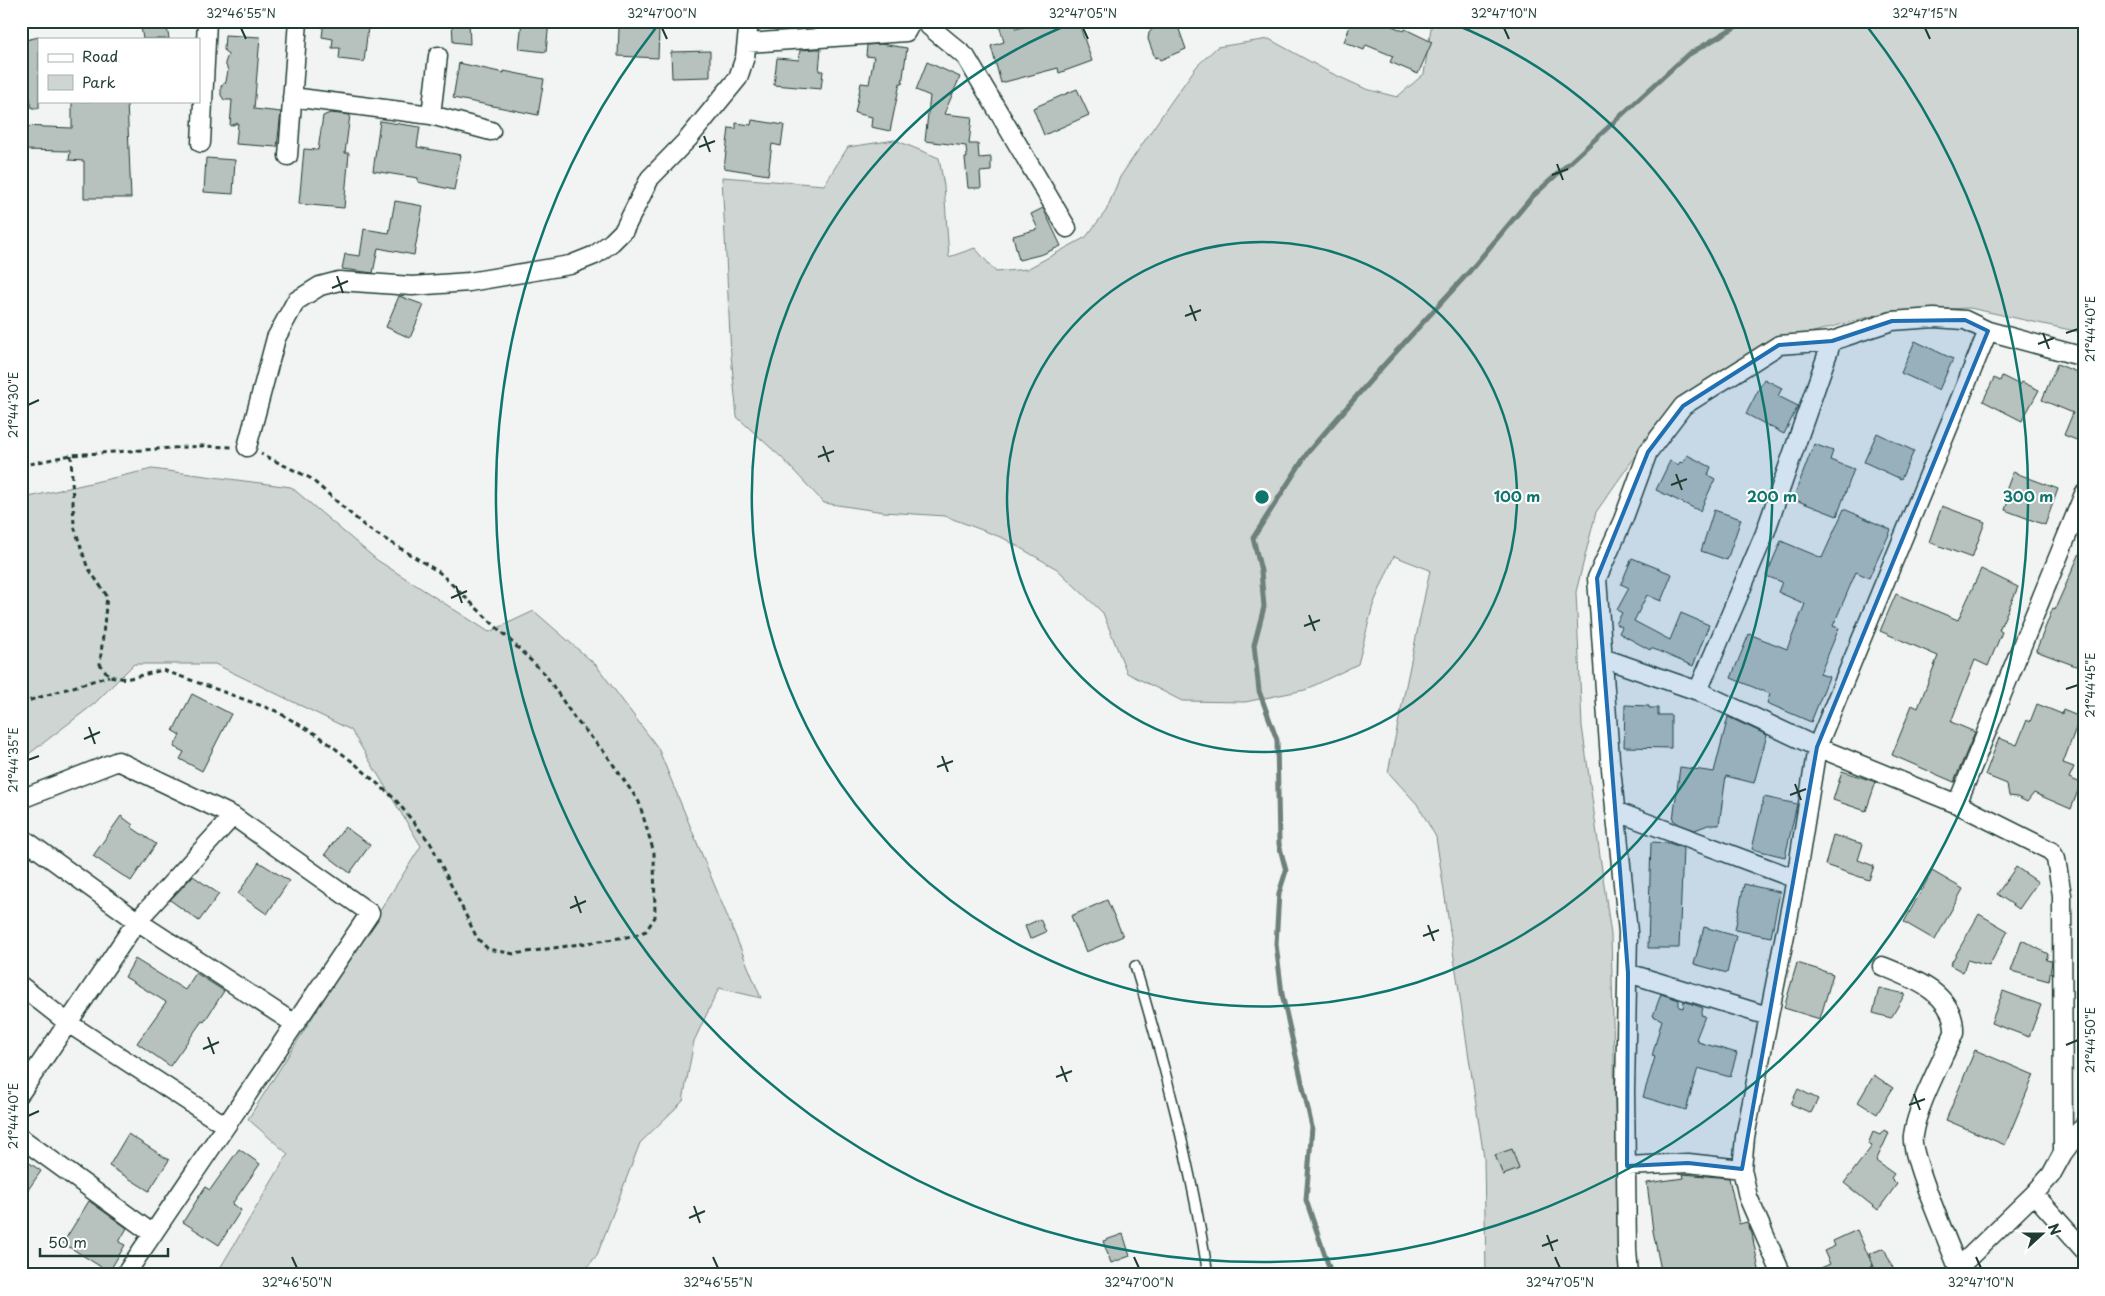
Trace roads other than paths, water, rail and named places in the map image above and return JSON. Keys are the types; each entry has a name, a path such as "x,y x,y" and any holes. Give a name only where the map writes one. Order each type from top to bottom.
{"street":[{"path":"201,143 207,21"},
{"path":"288,156 298,21"},
{"path":"247,447 276,338 296,301 320,286 339,281 412,286 469,282 570,266 595,255 612,242 624,230 650,178 688,139 738,78 744,63 749,21"},
{"path":"747,43 906,32 912,21"},
{"path":"923,21 966,57 1067,228"},
{"path":"431,115 438,56"},
{"path":"292,97 431,115 491,131"},
{"path":"1629,1275 1626,1091 1628,973 1625,906 1615,811 1597,578 1623,520 1648,452 1683,406 1779,345 1832,341 1892,321 1934,318 1965,320 1988,330 2084,357"},
{"path":"1782,1275 1748,1197 1742,1169 1745,1137 1796,879 1817,747 1988,330"},
{"path":"1698,691 1765,533 1832,341"},
{"path":"1957,804 2083,498"},
{"path":"1604,658 1698,691 1817,747 1957,804 2048,848 2056,859 2062,895 2063,1153"},
{"path":"21,799 118,760 233,816 370,913 125,1275"},
{"path":"1615,811 1796,879"},
{"path":"21,1092 137,921 233,816"},
{"path":"21,837 137,921 295,1024"},
{"path":"1882,966 1910,977 1941,998 1955,1020 1954,1033 1916,1120 1912,1137 1916,1159 1959,1271 2051,1175 2063,1153 2084,1125"},
{"path":"1628,973 1768,1016"},
{"path":"21,986 68,1024 226,1126"},
{"path":"21,1138 153,1234"},
{"path":"1627,1166 1688,1163 1742,1169"},
{"path":"2034,1194 2084,1250"}],"lane":[{"path":"1135,966 1173,1101 1208,1275"}],"waterway":[{"path":"1329,1275 1329,1267 1306,1200 1312,1127 1282,994 1276,944 1279,893 1286,871 1279,844 1277,740 1259,691 1254,645 1264,607 1261,571 1253,538 1308,452 1469,272 1531,198 1686,56 1745,21"}]}
